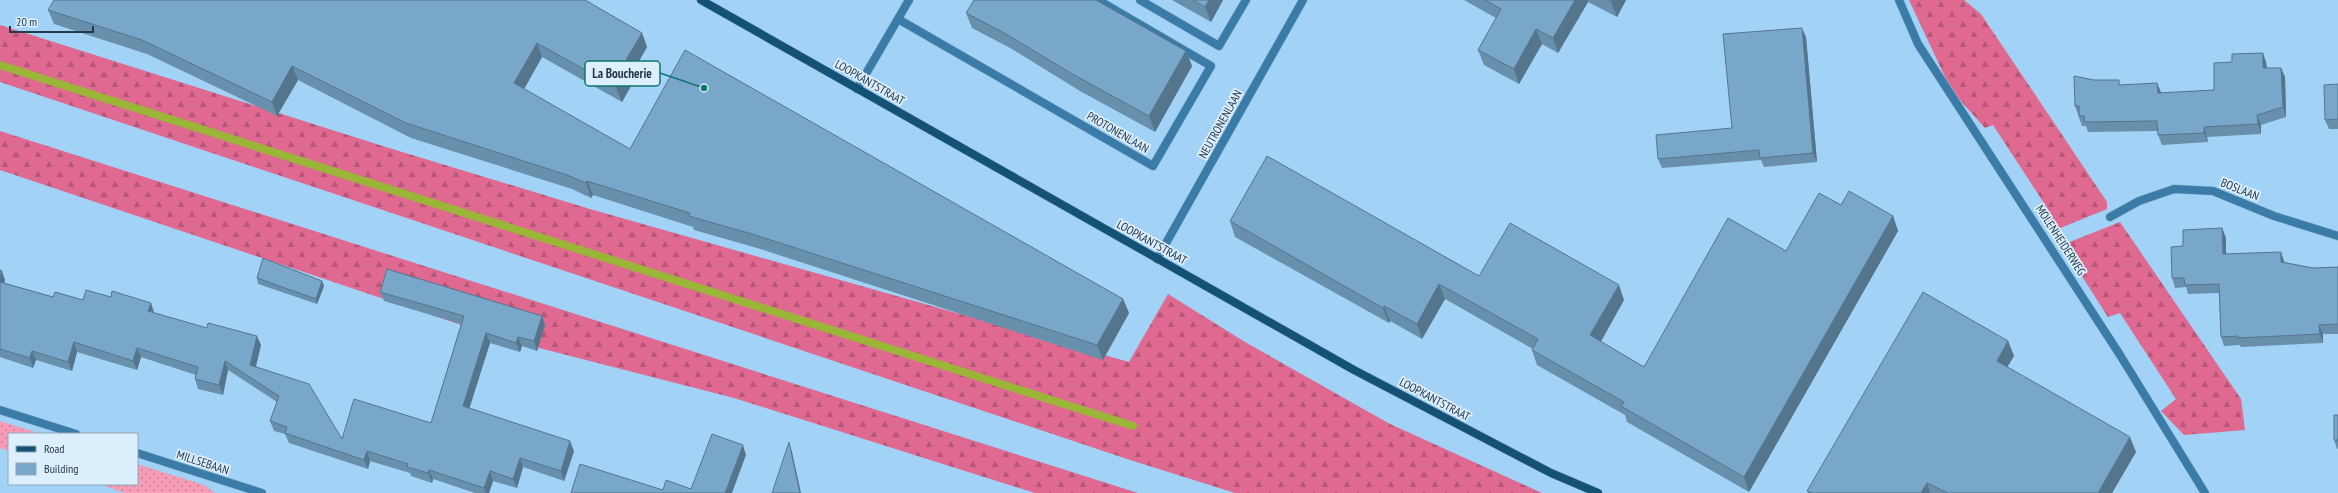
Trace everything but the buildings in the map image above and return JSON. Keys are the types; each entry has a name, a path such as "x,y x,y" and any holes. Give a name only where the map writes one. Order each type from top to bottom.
{"street":[{"name":"LOOPKANTSTRAAT","path":"701,0 1354,370 1550,474 1598,493"},
{"path":"857,89 909,0"},
{"name":"PROTONENLAAN","path":"898,19 1153,166 1211,66 1098,0"},
{"path":"1140,0 1219,46 1246,0"},
{"name":"NEUTRONENLAAN","path":"1157,259 1303,0"},
{"name":"MOLENHEIDERWEG","path":"1899,0 1918,44 2116,348 2204,493"},
{"name":"BOSLAAN","path":"2110,217 2139,201 2174,189 2212,191 2274,216 2338,236"},
{"path":"0,410 73,433"},
{"name":"MILLSEBAAN","path":"138,453 239,489 262,493"}],"shaded area":[{"path":"0,421 38,433 8,433 8,451 0,448"},
{"path":"138,464 204,485 215,493 125,493 103,485 138,485"}],"green space":[{"path":"1909,0 1964,0 1981,14 2107,202 2107,209 2053,231 2046,221 2053,217 1993,125 1985,128 1959,99 1945,77"},
{"path":"0,25 389,148 590,209 1129,362 1168,294 1245,342 1390,424 1542,493 1235,493 1127,459 0,82"},
{"path":"0,131 1138,493 1035,493 734,398 500,338 0,170"},
{"path":"2120,222 2241,399 2245,430 2184,435 2161,411 2176,399 2120,313 2108,317 2062,245"}],"waterway":[{"path":"0,65 1133,426"}],"place":[{"name":"La Boucherie","path":"704,88"}]}
